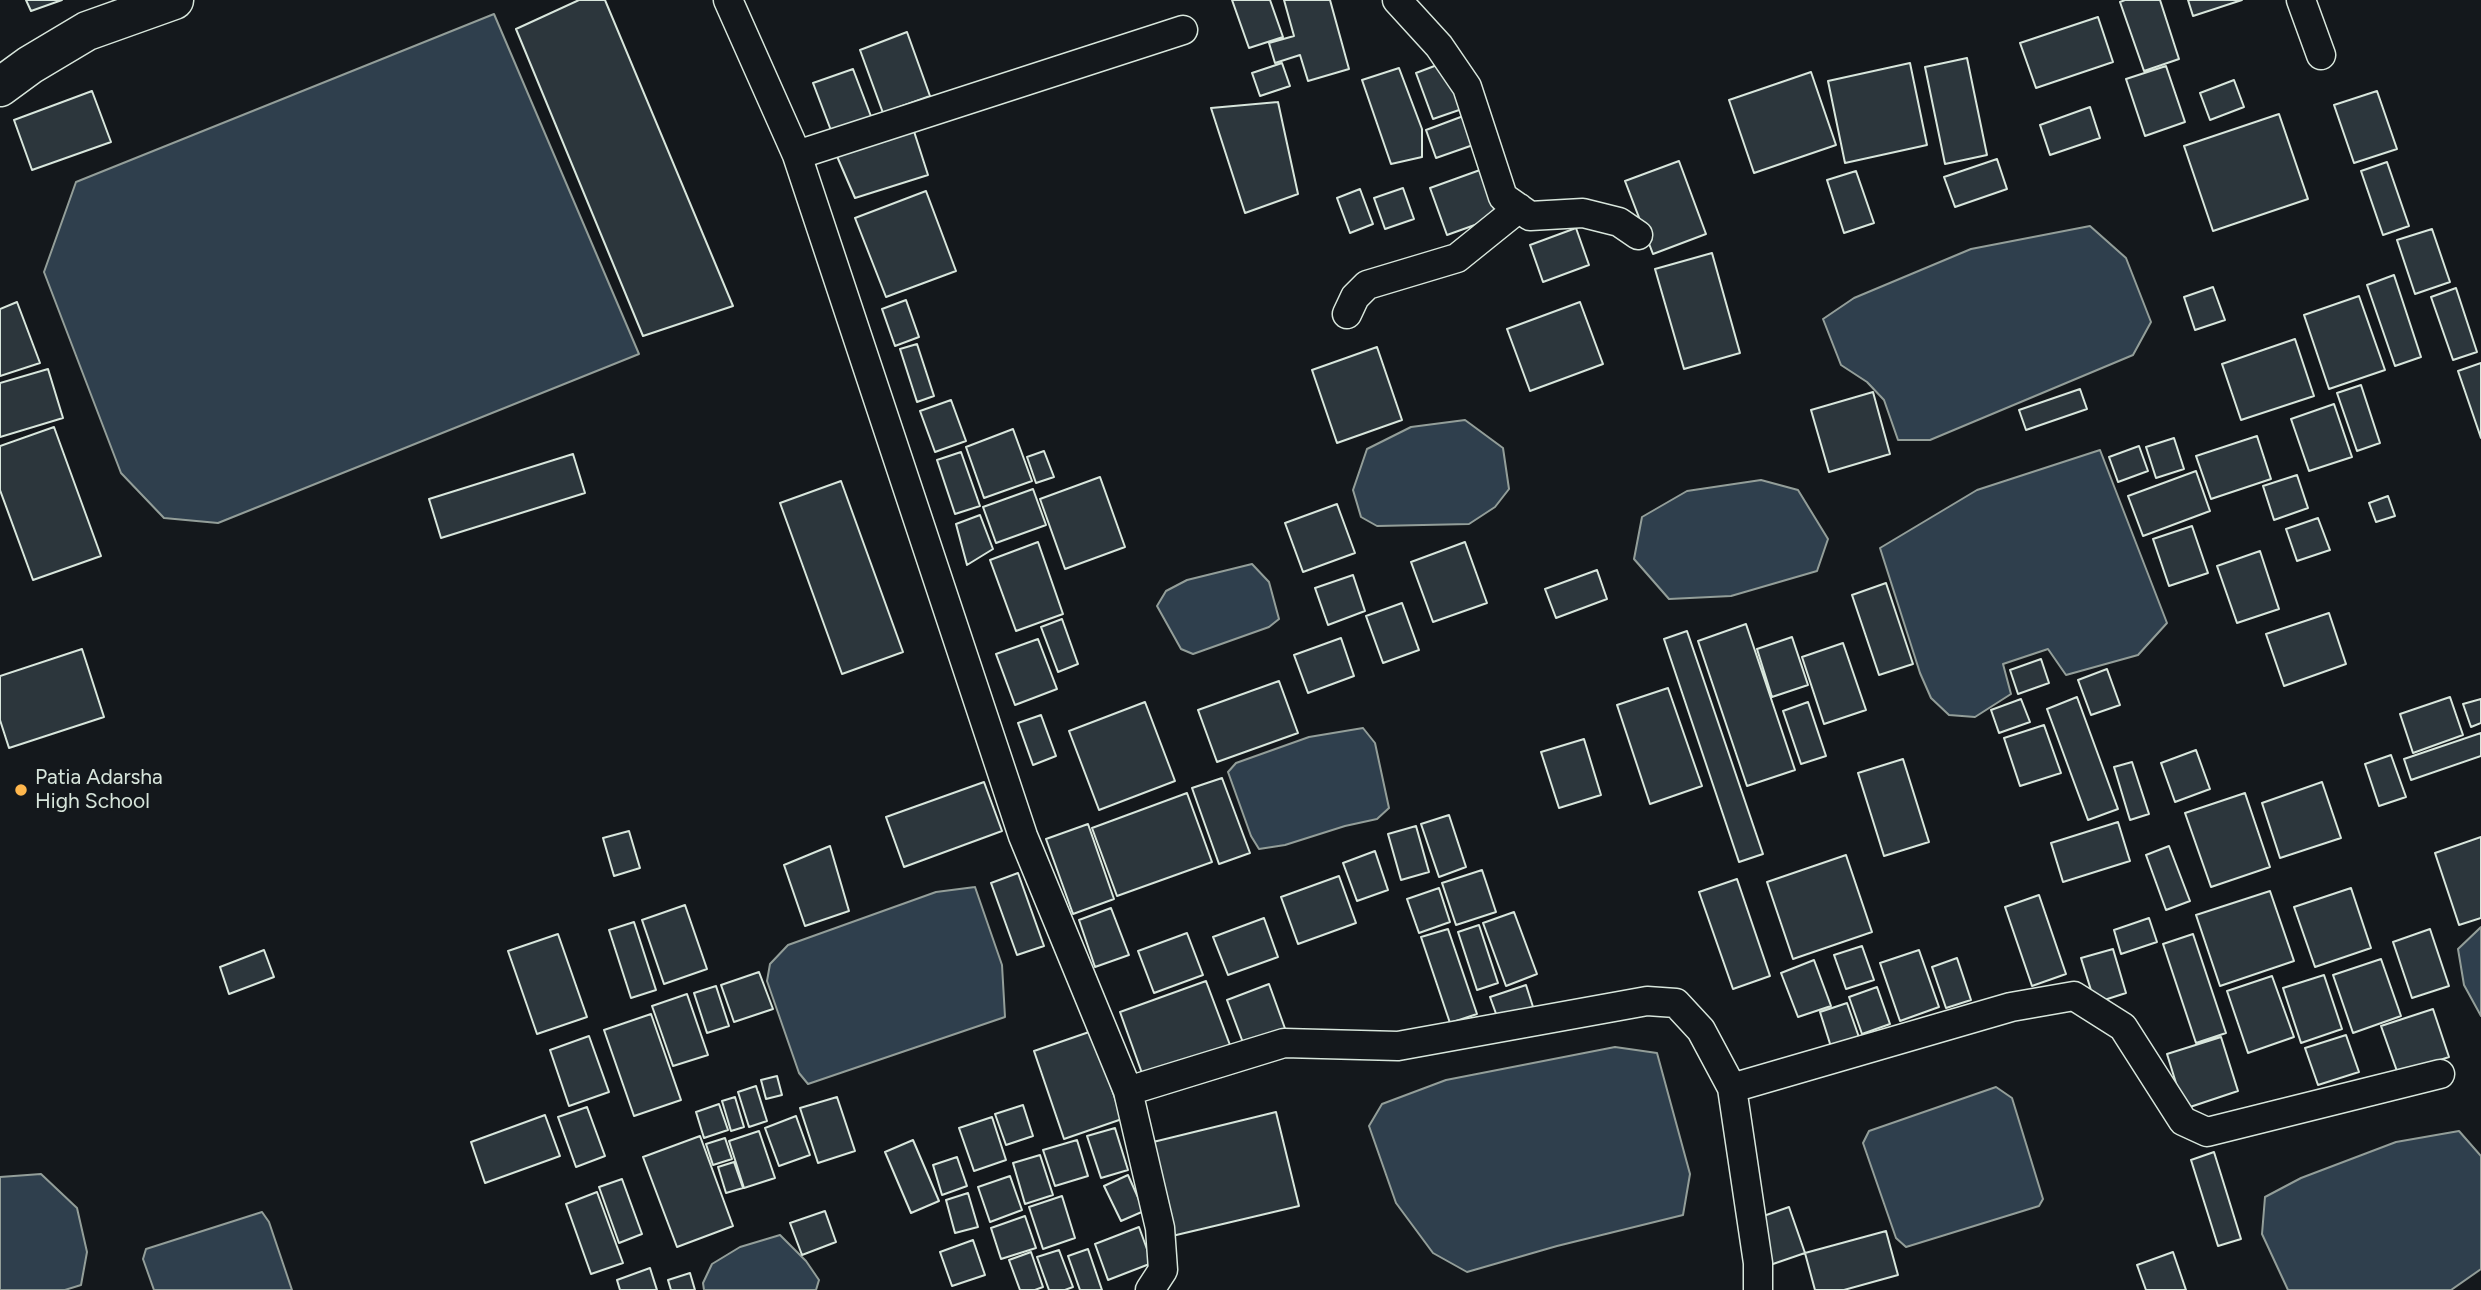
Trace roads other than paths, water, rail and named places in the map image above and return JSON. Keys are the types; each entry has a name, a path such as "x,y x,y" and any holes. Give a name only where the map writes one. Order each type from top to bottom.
{"highway":[{"path":"10,76 87,31 174,0"}],"street":[{"path":"728,0 797,156 1023,836 1128,1091 1160,1228 1163,1270 1150,1290"},
{"path":"1397,0 1439,46 1467,87 1503,197 1530,216 1583,213 1619,222 1638,235"},
{"path":"2301,0 2321,55"},
{"path":"797,156 1183,30"},
{"path":"1347,314 1355,297 1367,285 1457,258 1519,208"},
{"path":"1732,1088 2011,1007 2074,996 2123,1027 2183,1121 2207,1132 2440,1074"},
{"path":"1128,1091 1284,1043 1398,1046 1647,1001 1676,1003 1701,1030 1732,1088 1758,1263 1758,1290"}],"water":[{"path":"494,14 639,354 218,523 164,518 121,473 44,272 76,182"},
{"path":"2090,226 2126,258 2151,322 2133,355 1930,440 1898,440 1884,400 1867,382 1841,365 1823,319 1854,298 1971,249"},
{"path":"1465,420 1503,448 1509,489 1495,507 1469,524 1377,526 1361,517 1353,490 1367,449 1411,427"},
{"path":"2100,450 2167,623 2138,655 2066,675 2048,649 2003,664 2011,694 1975,717 1949,715 1931,698 1920,673 1880,548 1977,490"},
{"path":"1761,480 1798,490 1828,539 1817,571 1731,596 1669,599 1634,559 1642,517 1687,491"},
{"path":"1252,564 1269,582 1279,619 1269,627 1193,654 1181,649 1157,606 1166,591 1187,580"},
{"path":"1363,728 1375,743 1389,808 1377,819 1285,845 1259,849 1251,836 1228,772 1236,763 1309,737"},
{"path":"975,887 1002,965 1005,1017 808,1084 799,1073 767,981 770,964 788,945 936,892"},
{"path":"2481,927 2481,1016 2464,985 2458,949"},
{"path":"1615,1047 1657,1053 1690,1174 1683,1215 1557,1246 1467,1272 1433,1253 1396,1203 1369,1126 1382,1104 1446,1080"},
{"path":"1996,1087 2012,1098 2043,1199 2039,1206 1906,1247 1896,1238 1863,1143 1869,1131"},
{"path":"2459,1131 2481,1156 2481,1269 2451,1290 2288,1290 2262,1234 2265,1197 2301,1178 2396,1142"},
{"path":"41,1174 77,1208 87,1252 81,1285 65,1290 0,1290 0,1177"},
{"path":"262,1212 269,1222 292,1290 154,1290 143,1259 146,1249"},
{"path":"780,1235 806,1261 819,1280 816,1290 704,1290 703,1283 712,1264 740,1247"}],"place":[{"name":"Patia Adarsha High School","path":"21,790"}]}
